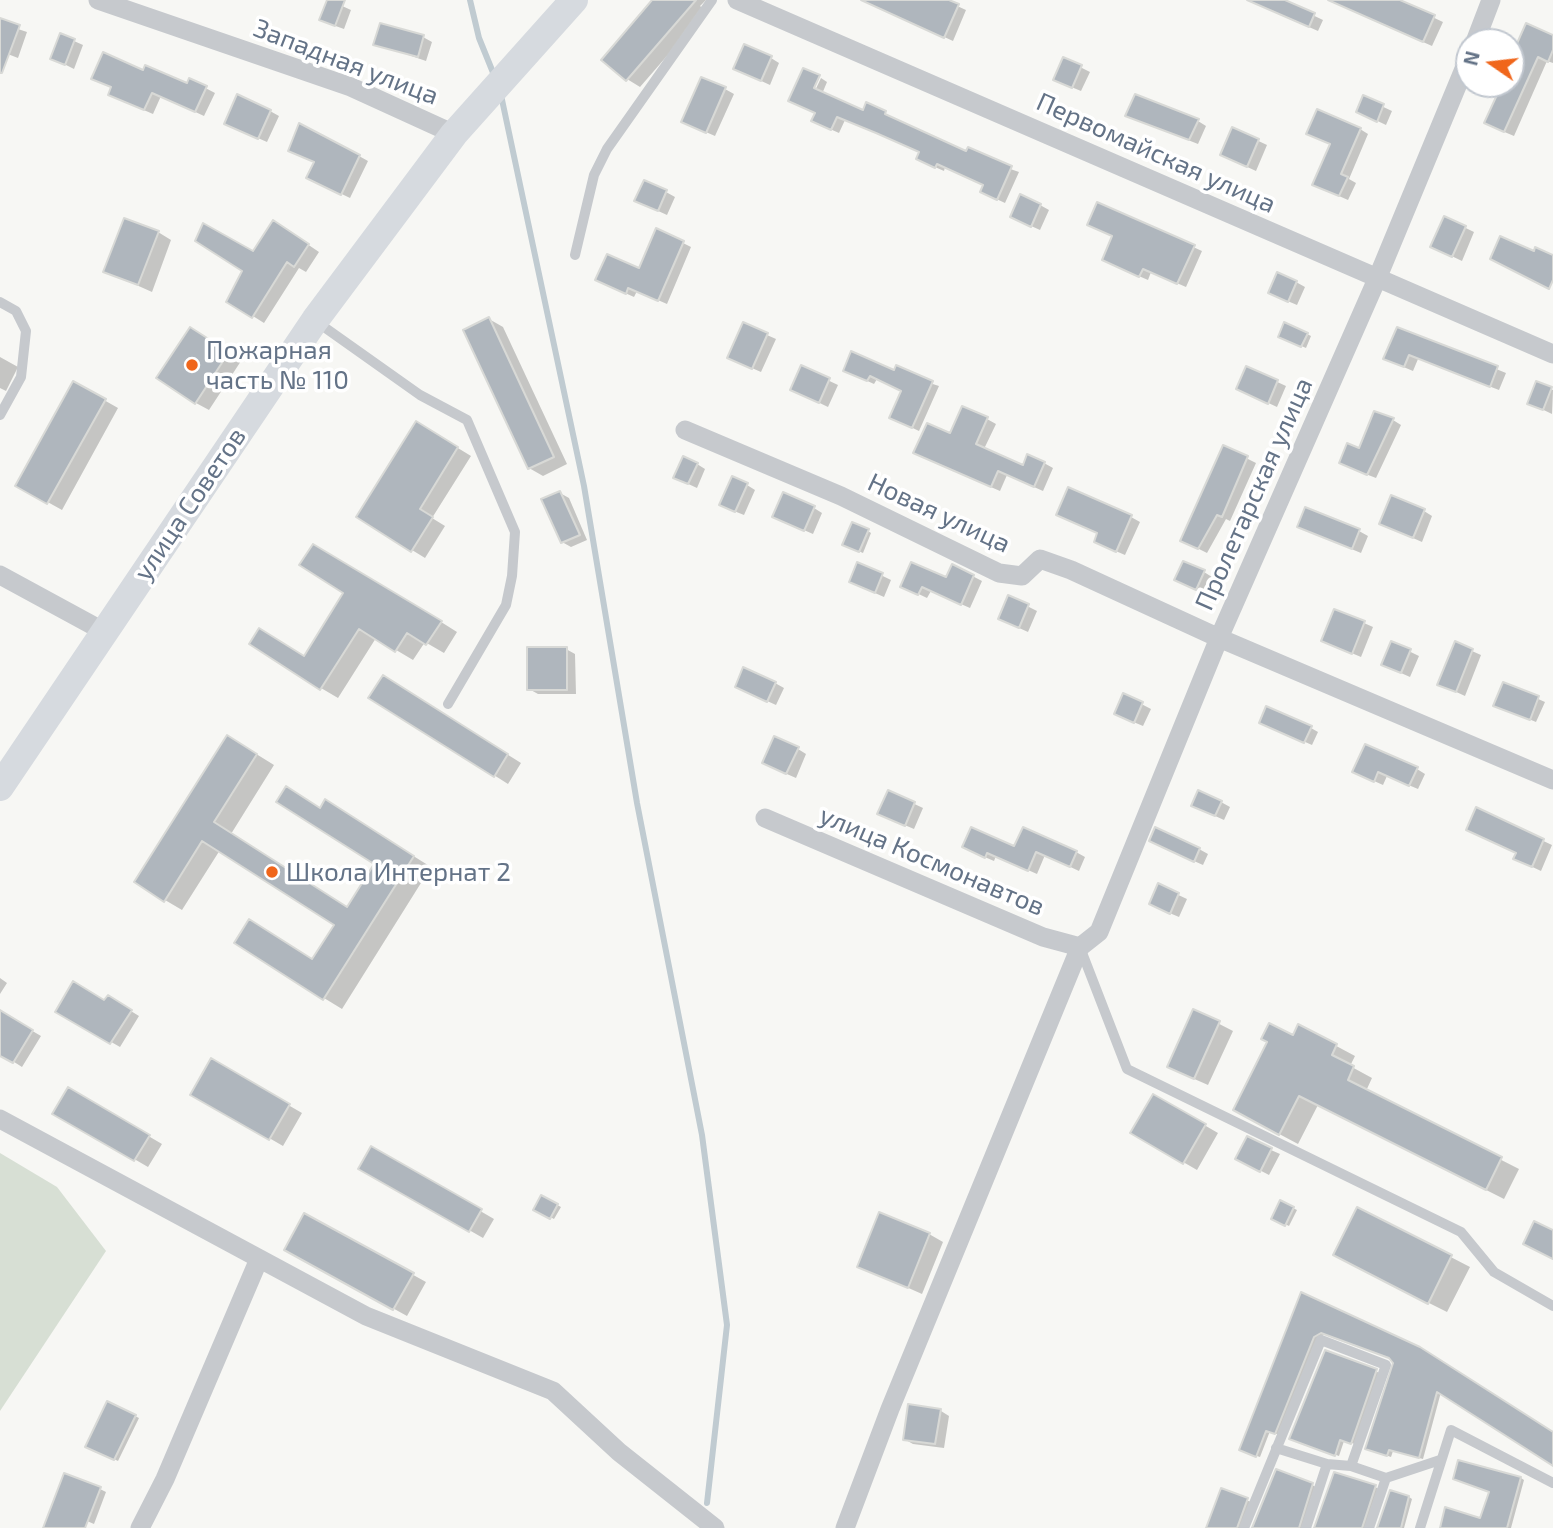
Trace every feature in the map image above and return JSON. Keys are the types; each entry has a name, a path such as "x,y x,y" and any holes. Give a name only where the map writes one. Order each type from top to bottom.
{"main road":[{"name":"улица Советов","path":"0,787 315,320 454,134 569,2"}],"street":[{"name":"Западная улица","path":"98,0 131,5 351,87 454,134"},
{"name":"Первомайская улица","path":"737,0 1553,354"},
{"path":"1480,28 1491,0"},
{"name":"Пролетарская улица","path":"1080,947 1099,932 1219,638 1377,279 1455,91"},
{"name":"Новая улица","path":"685,429 841,496 999,573 1022,576 1040,559 1071,570 1219,638 1553,780"},
{"path":"3,579 103,631"},
{"name":"улица Космонавтов","path":"765,818 1044,937 1080,947"},
{"path":"845,1528 890,1409 1080,947"},
{"path":"0,1119 366,1316 553,1391 619,1452 715,1528"},
{"path":"140,1528 165,1479 259,1259"}],"lane":[{"path":"575,255 594,175 607,149 712,0"},
{"path":"0,302 16,311 26,331 21,377 0,415"},
{"path":"315,320 420,395 467,420 515,532 512,576 506,605 448,704"},
{"path":"1080,947 1127,1069 1461,1232 1494,1272 1553,1306"},
{"path":"1244,1528 1321,1340 1386,1365 1351,1466"},
{"path":"1420,1528 1451,1430 1553,1483"},
{"path":"1276,1448 1327,1464 1351,1466 1386,1478 1440,1460"},
{"path":"1306,1528 1327,1464"},
{"path":"1369,1528 1386,1478"}],"shaded area":[{"path":"0,1153 57,1187 106,1251 0,1411"}],"building":[{"path":"327,0 345,0 335,26 319,20"},
{"path":"652,0 696,0 626,81 601,60"},
{"path":"861,0 949,0 959,4 944,38"},
{"path":"1247,0 1285,0 1315,13 1309,27"},
{"path":"1328,0 1400,0 1435,15 1423,42"},
{"path":"0,18 20,25 2,73 0,73"},
{"path":"380,23 424,35 418,57 373,45"},
{"path":"1526,23 1553,35 1553,50 1548,62 1538,57 1525,86 1525,28"},
{"path":"60,33 75,39 65,65 50,59"},
{"path":"744,44 772,56 761,81 733,69"},
{"path":"103,52 143,70 145,65 187,83 189,78 207,86 195,112 152,93 144,110 108,95 111,87 91,79"},
{"path":"1063,57 1082,65 1072,88 1053,80"},
{"path":"803,68 820,75 814,88 863,110 866,102 886,111 885,114 966,151 968,147 1012,166 997,200 980,192 983,185 937,164 935,168 916,159 919,152 876,133 837,117 831,130 811,121 815,113 788,101"},
{"path":"701,77 726,87 706,133 681,122"},
{"path":"237,94 271,110 258,139 224,124"},
{"path":"1135,94 1199,119 1189,140 1125,116"},
{"path":"1363,95 1384,104 1377,122 1356,112"},
{"path":"1496,98 1519,98 1504,132 1484,123"},
{"path":"1317,109 1361,128 1341,174 1348,177 1339,196 1312,185 1330,144 1306,134"},
{"path":"299,123 360,155 341,195 306,178 314,162 288,151"},
{"path":"1232,127 1259,139 1247,167 1220,155"},
{"path":"644,180 667,190 658,211 634,201"},
{"path":"1020,194 1041,204 1031,227 1010,217"},
{"path":"1097,202 1195,245 1177,284 1143,269 1139,277 1102,260 1112,236 1087,225"},
{"path":"1444,216 1466,226 1452,257 1430,247"},
{"path":"124,218 159,231 138,285 103,272"},
{"path":"273,220 309,244 294,267 287,262 252,318 226,302 242,271 195,241 203,223 253,251"},
{"path":"656,228 684,241 658,301 628,288 626,294 595,280 607,254 639,268"},
{"path":"1500,236 1534,251 1535,247 1553,255 1553,280 1549,289 1490,259"},
{"path":"1277,272 1297,281 1288,302 1268,293"},
{"path":"489,317 554,457 528,469 463,330"},
{"path":"743,322 768,333 752,369 727,358"},
{"path":"1284,322 1308,333 1301,347 1278,337"},
{"name":"Пожарная часть № 110","path":"190,327 229,352 195,404 156,378"},
{"path":"1397,327 1498,366 1490,387 1409,355 1404,367 1383,359"},
{"path":"851,351 894,370 896,365 933,381 912,428 889,418 901,391 870,376 867,381 843,371"},
{"path":"801,365 830,378 819,403 790,390"},
{"path":"1246,366 1278,380 1268,404 1236,389"},
{"path":"73,381 106,399 47,504 15,486"},
{"path":"1536,381 1552,387 1543,410 1527,404"},
{"path":"962,406 988,417 976,444 1023,465 1027,454 1045,462 1034,487 998,471 991,487 913,453 927,423 950,433"},
{"path":"1374,411 1394,418 1367,475 1339,463 1347,443 1359,448"},
{"path":"416,421 458,447 420,509 433,517 411,552 356,517"},
{"path":"1223,445 1248,456 1222,517 1217,515 1198,549 1180,541"},
{"path":"683,456 698,463 688,484 673,478"},
{"path":"732,476 748,483 735,512 719,505"},
{"path":"1068,487 1132,515 1116,552 1094,542 1097,533 1056,515"},
{"path":"560,491 580,535 561,543 541,499"},
{"path":"783,492 815,506 804,531 772,517"},
{"path":"1391,495 1425,509 1413,538 1379,524"},
{"path":"1305,507 1360,529 1352,549 1297,527"},
{"path":"852,522 869,529 859,552 842,545"},
{"path":"313,544 442,621 426,645 407,633 395,652 359,629 320,690 249,644 259,628 304,656 343,593 299,565"},
{"path":"1183,561 1205,570 1196,590 1174,580"},
{"path":"857,562 883,573 875,593 849,582"},
{"path":"911,562 946,577 952,564 974,575 961,605 922,587 918,595 900,587"},
{"path":"1008,595 1029,604 1019,628 998,619"},
{"path":"1334,609 1365,621 1352,654 1321,641"},
{"path":"1391,641 1411,649 1401,673 1381,665"},
{"path":"1455,641 1473,649 1456,692 1437,685"},
{"path":"527,647 567,647 567,690 527,690"},
{"path":"743,667 776,682 767,702 735,687"},
{"path":"383,675 508,754 494,777 368,698"},
{"path":"1503,682 1539,696 1530,720 1493,706"},
{"path":"1123,693 1143,702 1134,723 1114,714"},
{"path":"1266,706 1312,726 1304,743 1259,723"},
{"path":"227,735 257,754 214,822 347,907 374,864 276,802 286,786 320,808 325,799 414,856 323,1000 234,943 249,919 312,959 334,925 202,841 164,902 134,882"},
{"path":"774,736 799,747 786,774 762,763"},
{"path":"1365,744 1418,767 1409,786 1378,772 1374,782 1352,772"},
{"path":"888,790 915,802 905,826 877,814"},
{"path":"1198,790 1222,801 1215,816 1191,806"},
{"path":"1476,807 1544,839 1532,867 1513,859 1516,853 1466,830"},
{"path":"971,827 1014,846 1023,827 1077,851 1070,867 1036,852 1028,871 987,853 985,858 962,847"},
{"path":"1155,827 1200,848 1194,862 1149,841"},
{"path":"1158,883 1179,893 1170,914 1149,904"},
{"path":"73,981 104,1000 108,995 132,1010 110,1044 55,1012"},
{"path":"1193,1009 1220,1021 1194,1079 1167,1067"},
{"path":"0,1010 33,1030 13,1063 0,1056"},
{"path":"1269,1023 1293,1035 1298,1024 1337,1044 1332,1055 1354,1066 1348,1080 1502,1157 1486,1190 1299,1096 1279,1135 1233,1110 1267,1042 1261,1039"},
{"path":"211,1058 290,1104 269,1140 190,1095"},
{"path":"68,1087 150,1135 134,1161 52,1114"},
{"path":"1153,1094 1206,1124 1183,1164 1130,1133"},
{"path":"1247,1136 1272,1148 1260,1172 1235,1159"},
{"path":"371,1146 482,1209 469,1232 358,1169"},
{"path":"541,1195 558,1204 550,1219 533,1210"},
{"path":"1280,1200 1294,1207 1285,1226 1271,1219"},
{"path":"1357,1207 1452,1255 1428,1304 1333,1255"},
{"path":"879,1212 930,1233 908,1288 857,1267"},
{"path":"304,1213 414,1273 393,1310 284,1250"},
{"path":"1534,1221 1553,1230 1553,1259 1523,1244"},
{"path":"1301,1292 1420,1347 1553,1432 1553,1466 1437,1392 1419,1458 1389,1450 1387,1456 1365,1449 1393,1363 1389,1358 1321,1333 1314,1337 1275,1434 1266,1431 1256,1457 1239,1450"},
{"path":"1325,1350 1377,1369 1351,1444 1340,1440 1335,1456 1289,1439"},
{"path":"107,1401 136,1415 114,1460 85,1447"},
{"path":"908,1404 941,1409 935,1444 903,1440"},
{"path":"1458,1460 1521,1477 1507,1528 1440,1528 1445,1507 1480,1518 1489,1492 1453,1479"},
{"path":"1276,1469 1313,1483 1299,1528 1252,1528"},
{"path":"1334,1472 1376,1485 1362,1528 1314,1528"},
{"path":"64,1473 101,1487 85,1528 43,1528"},
{"path":"1221,1488 1248,1498 1237,1528 1206,1528"},
{"path":"1390,1490 1409,1496 1401,1528 1377,1528"}],"waterway":[{"path":"470,0 479,38 494,75"},
{"path":"501,95 584,486 637,803 702,1135 727,1325 707,1503"}],"place":[{"name":"Пожарная часть № 110","path":"192,365"},
{"name":"Школа Интернат 2","path":"272,872"}]}
